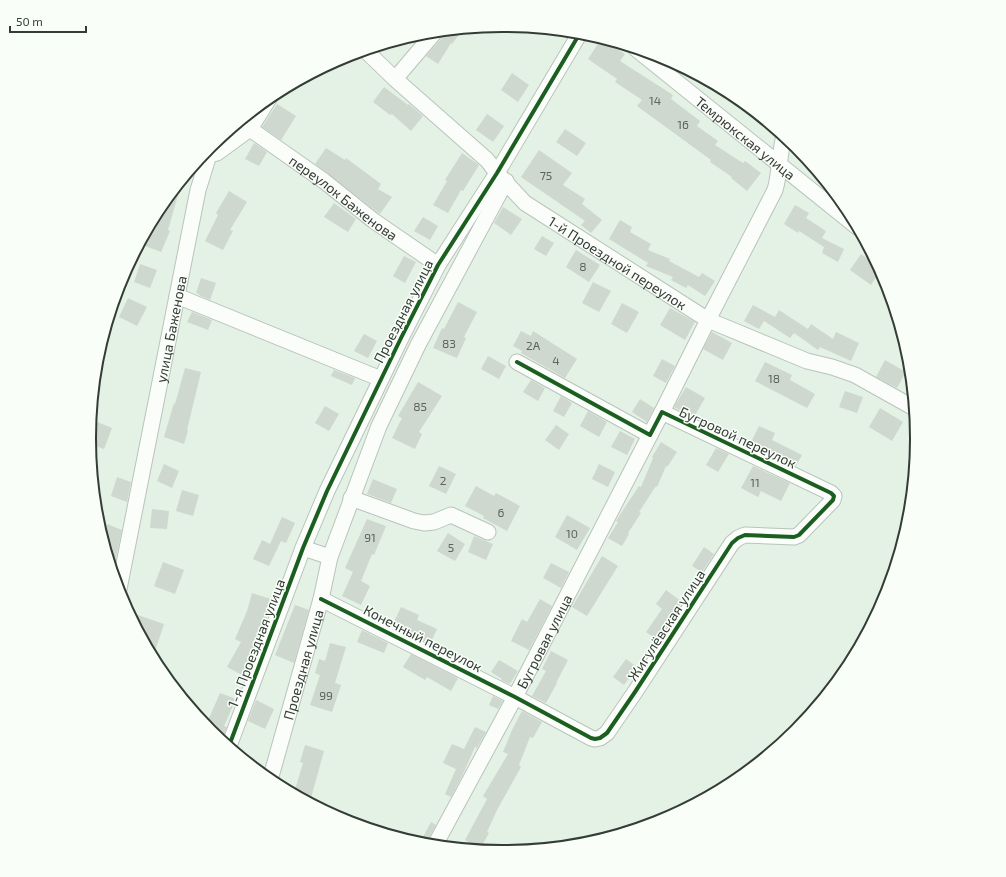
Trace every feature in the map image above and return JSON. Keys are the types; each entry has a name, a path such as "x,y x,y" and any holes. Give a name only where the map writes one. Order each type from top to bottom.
{"street":[{"path":"395,79 429,39"},
{"name":"Проездная улица","path":"272,773 321,599 330,557 379,426 502,177 577,39"},
{"name":"1-й Проездной переулок","path":"370,55 395,79 488,160 525,203 708,320 807,361 832,367 855,375 908,405"},
{"name":"Темрюкская улица","path":"649,59 842,215"},
{"name":"улица Баженова","path":"214,153 217,153 250,129 260,113"},
{"name":"переулок Баженова","path":"250,129 324,181 374,222 438,265"},
{"path":"662,412 775,190 779,178 779,163 783,144"},
{"name":"улица Баженова","path":"121,578 198,190 206,161"},
{"name":"Проездная улица","path":"303,548 327,491 438,265 502,177"},
{"path":"177,296 381,379"},
{"path":"517,362 650,435"},
{"name":"Бугровой переулок","path":"650,435 662,412 831,493 834,496"},
{"name":"Бугровая улица","path":"438,840 515,697 650,435"},
{"name":"Жигулёвская улица","path":"515,697 591,738 595,739 604,736 635,692 732,543 745,535 794,537 799,535 832,502 834,496"},
{"path":"351,498 414,522 434,522 451,515 488,532"},
{"path":"303,548 330,557"},
{"name":"1-я Проездная улица","path":"231,740 303,548"},
{"name":"Конечный переулок","path":"321,599 515,697"}],"building":[{"path":"459,34 452,44 451,43 438,64 426,56 442,36"},
{"path":"598,44 616,49 625,54 620,61 673,95 671,99 700,121 697,126 718,141 715,145 743,163 745,161 761,173 747,191 731,178 732,177 710,162 711,160 637,106 642,100 615,82 617,79 588,59"},
{"path":"512,73 529,85 518,102 501,90"},
{"path":"384,87 408,105 409,104 423,116 411,131 392,114 390,115 373,102"},
{"path":"277,104 296,116 281,140 262,127"},
{"path":"487,114 504,126 493,142 476,130"},
{"path":"565,129 586,143 577,156 556,142"},
{"path":"254,143 267,152 259,166 245,159"},
{"path":"326,148 345,160 346,158 381,184 378,189 392,197 380,214 315,164"},
{"path":"539,150 572,173 563,185 585,199 582,204 602,220 591,233 581,225 585,221 521,177"},
{"path":"462,153 479,165 463,191 461,190 448,213 433,205 447,181 445,180"},
{"path":"229,191 247,202 230,230 233,231 223,250 205,241 218,215 216,213"},
{"path":"178,195 168,230 170,231 161,252 145,246"},
{"path":"334,203 356,219 348,232 324,217"},
{"path":"795,205 809,213 806,218 826,231 822,238 844,249 838,262 822,253 824,247 799,231 798,233 784,224"},
{"path":"503,207 522,219 511,235 494,223"},
{"path":"423,217 438,226 430,240 414,231"},
{"path":"620,220 632,227 630,232 651,244 648,250 670,259 669,261 699,277 702,273 715,281 705,296 688,285 686,288 671,280 673,277 646,266 648,263 609,239"},
{"path":"542,236 554,243 546,256 534,249"},
{"path":"576,250 600,265 589,282 566,267"},
{"path":"861,254 868,259 876,277 871,285 850,270"},
{"path":"404,256 416,262 405,283 393,276"},
{"path":"140,264 157,270 150,288 134,282"},
{"path":"201,278 216,283 210,300 196,293"},
{"path":"593,282 611,291 599,312 582,303"},
{"path":"128,298 147,307 137,326 119,317"},
{"path":"458,302 477,312 464,337 466,338 457,358 433,348 442,328 444,329"},
{"path":"622,303 639,312 627,333 611,324"},
{"path":"753,305 775,317 779,310 808,329 811,324 833,339 836,332 859,343 851,361 820,347 818,350 794,333 790,338 764,321 759,329 744,321"},
{"path":"670,308 695,322 685,340 660,325"},
{"path":"192,312 212,320 208,330 187,322"},
{"path":"521,331 531,336 533,331 577,359 565,378 521,353 522,351 513,346"},
{"path":"712,332 732,343 723,360 703,349"},
{"path":"364,334 377,341 368,358 354,351"},
{"path":"488,356 506,366 499,379 481,369"},
{"path":"662,359 675,366 666,383 653,376"},
{"path":"885,360 904,371 904,375 897,388 876,377"},
{"path":"765,362 792,375 790,380 815,394 807,408 755,381"},
{"path":"185,368 201,372 184,444 164,437"},
{"path":"334,370 355,378 352,385 331,376"},
{"path":"531,380 545,388 538,401 523,392"},
{"path":"418,382 442,396 419,432 422,434 415,449 392,438 402,418 398,416"},
{"path":"686,387 705,398 694,417 674,407"},
{"path":"845,391 863,397 857,413 839,407"},
{"path":"561,396 572,403 564,417 553,411"},
{"path":"640,399 654,408 647,422 632,412"},
{"path":"325,406 339,414 329,431 315,423"},
{"path":"880,408 903,422 892,441 869,427"},
{"path":"588,411 607,422 599,437 580,426"},
{"path":"97,422 112,428 104,449 96,446"},
{"path":"556,425 569,434 559,450 545,440"},
{"path":"759,426 775,433 772,440 802,455 796,466 750,444"},
{"path":"620,431 635,439 627,455 611,447"},
{"path":"661,442 677,452 667,467 666,466 657,487 656,486 639,512 641,513 628,533 629,534 622,546 608,538 618,522 616,521 627,504 639,486 641,487 653,458 652,457"},
{"path":"716,448 729,454 718,472 706,465"},
{"path":"164,464 179,471 172,488 157,481"},
{"path":"599,464 615,472 608,487 592,479"},
{"path":"439,466 456,474 446,494 429,486"},
{"path":"753,466 790,483 781,501 761,491 758,497 741,488"},
{"path":"117,477 131,482 127,502 111,496"},
{"path":"373,479 397,489 391,503 367,494"},
{"path":"476,486 494,496 496,493 520,506 507,531 465,506"},
{"path":"182,490 199,495 193,516 176,511"},
{"path":"152,509 169,511 167,529 150,528"},
{"path":"567,515 590,528 577,550 555,537"},
{"path":"282,517 295,523 286,543 281,541 269,566 253,559 262,540 270,544"},
{"path":"367,519 386,526 361,581 370,586 361,605 342,596 353,572 345,568"},
{"path":"107,524 122,530 115,561 110,544 106,526"},
{"path":"448,533 465,544 455,561 437,551"},
{"path":"474,536 493,544 486,560 468,552"},
{"path":"704,547 714,554 702,572 692,566"},
{"path":"602,556 618,566 587,616 572,607"},
{"path":"163,562 184,570 175,594 154,586"},
{"path":"551,563 569,572 561,588 543,578"},
{"path":"666,590 682,602 669,620 670,621 658,640 646,632 662,609 656,604"},
{"path":"252,593 274,600 252,655 242,675 227,667 241,642 235,639 247,611"},
{"path":"540,599 552,606 529,650 511,641 522,619 527,622"},
{"path":"295,605 309,610 294,663 275,655"},
{"path":"401,607 419,615 417,620 437,629 430,644 415,636 416,634 393,624"},
{"path":"136,615 164,624 156,649"},
{"path":"362,630 388,643 384,653 357,642"},
{"path":"330,643 346,647 335,683 341,685 332,712 310,705 320,675 315,673 319,659 325,661"},
{"path":"551,651 568,660 546,703 532,696 546,671 542,669"},
{"path":"411,654 458,678 451,691 427,677 425,680 403,667"},
{"path":"626,659 637,667 624,685 613,677"},
{"path":"499,660 518,671 510,684 501,680 502,679 491,672"},
{"path":"220,693 236,699 224,726 227,727 224,734 209,719"},
{"path":"493,696 503,701 498,709 489,705"},
{"path":"256,700 274,709 265,729 248,721"},
{"path":"522,711 542,722 533,738 530,737 519,765 521,767 497,810 487,832 489,833 483,844 471,844 465,840 487,799 483,796 508,754 503,752"},
{"path":"475,727 486,732 477,748 475,747 451,797 445,794 456,769 443,763 452,744 464,749"},
{"path":"305,745 324,751 311,797 295,788 303,763 300,762"},
{"path":"431,822 436,825 429,838 423,837"}],"cycle path":[{"path":"231,740 303,548 327,491 401,338 438,265 497,173 576,39"},
{"path":"321,599 595,739 600,738 607,733 732,543 745,535 794,537 799,535 833,500 834,496 831,493 662,412 650,435 517,362"}]}
